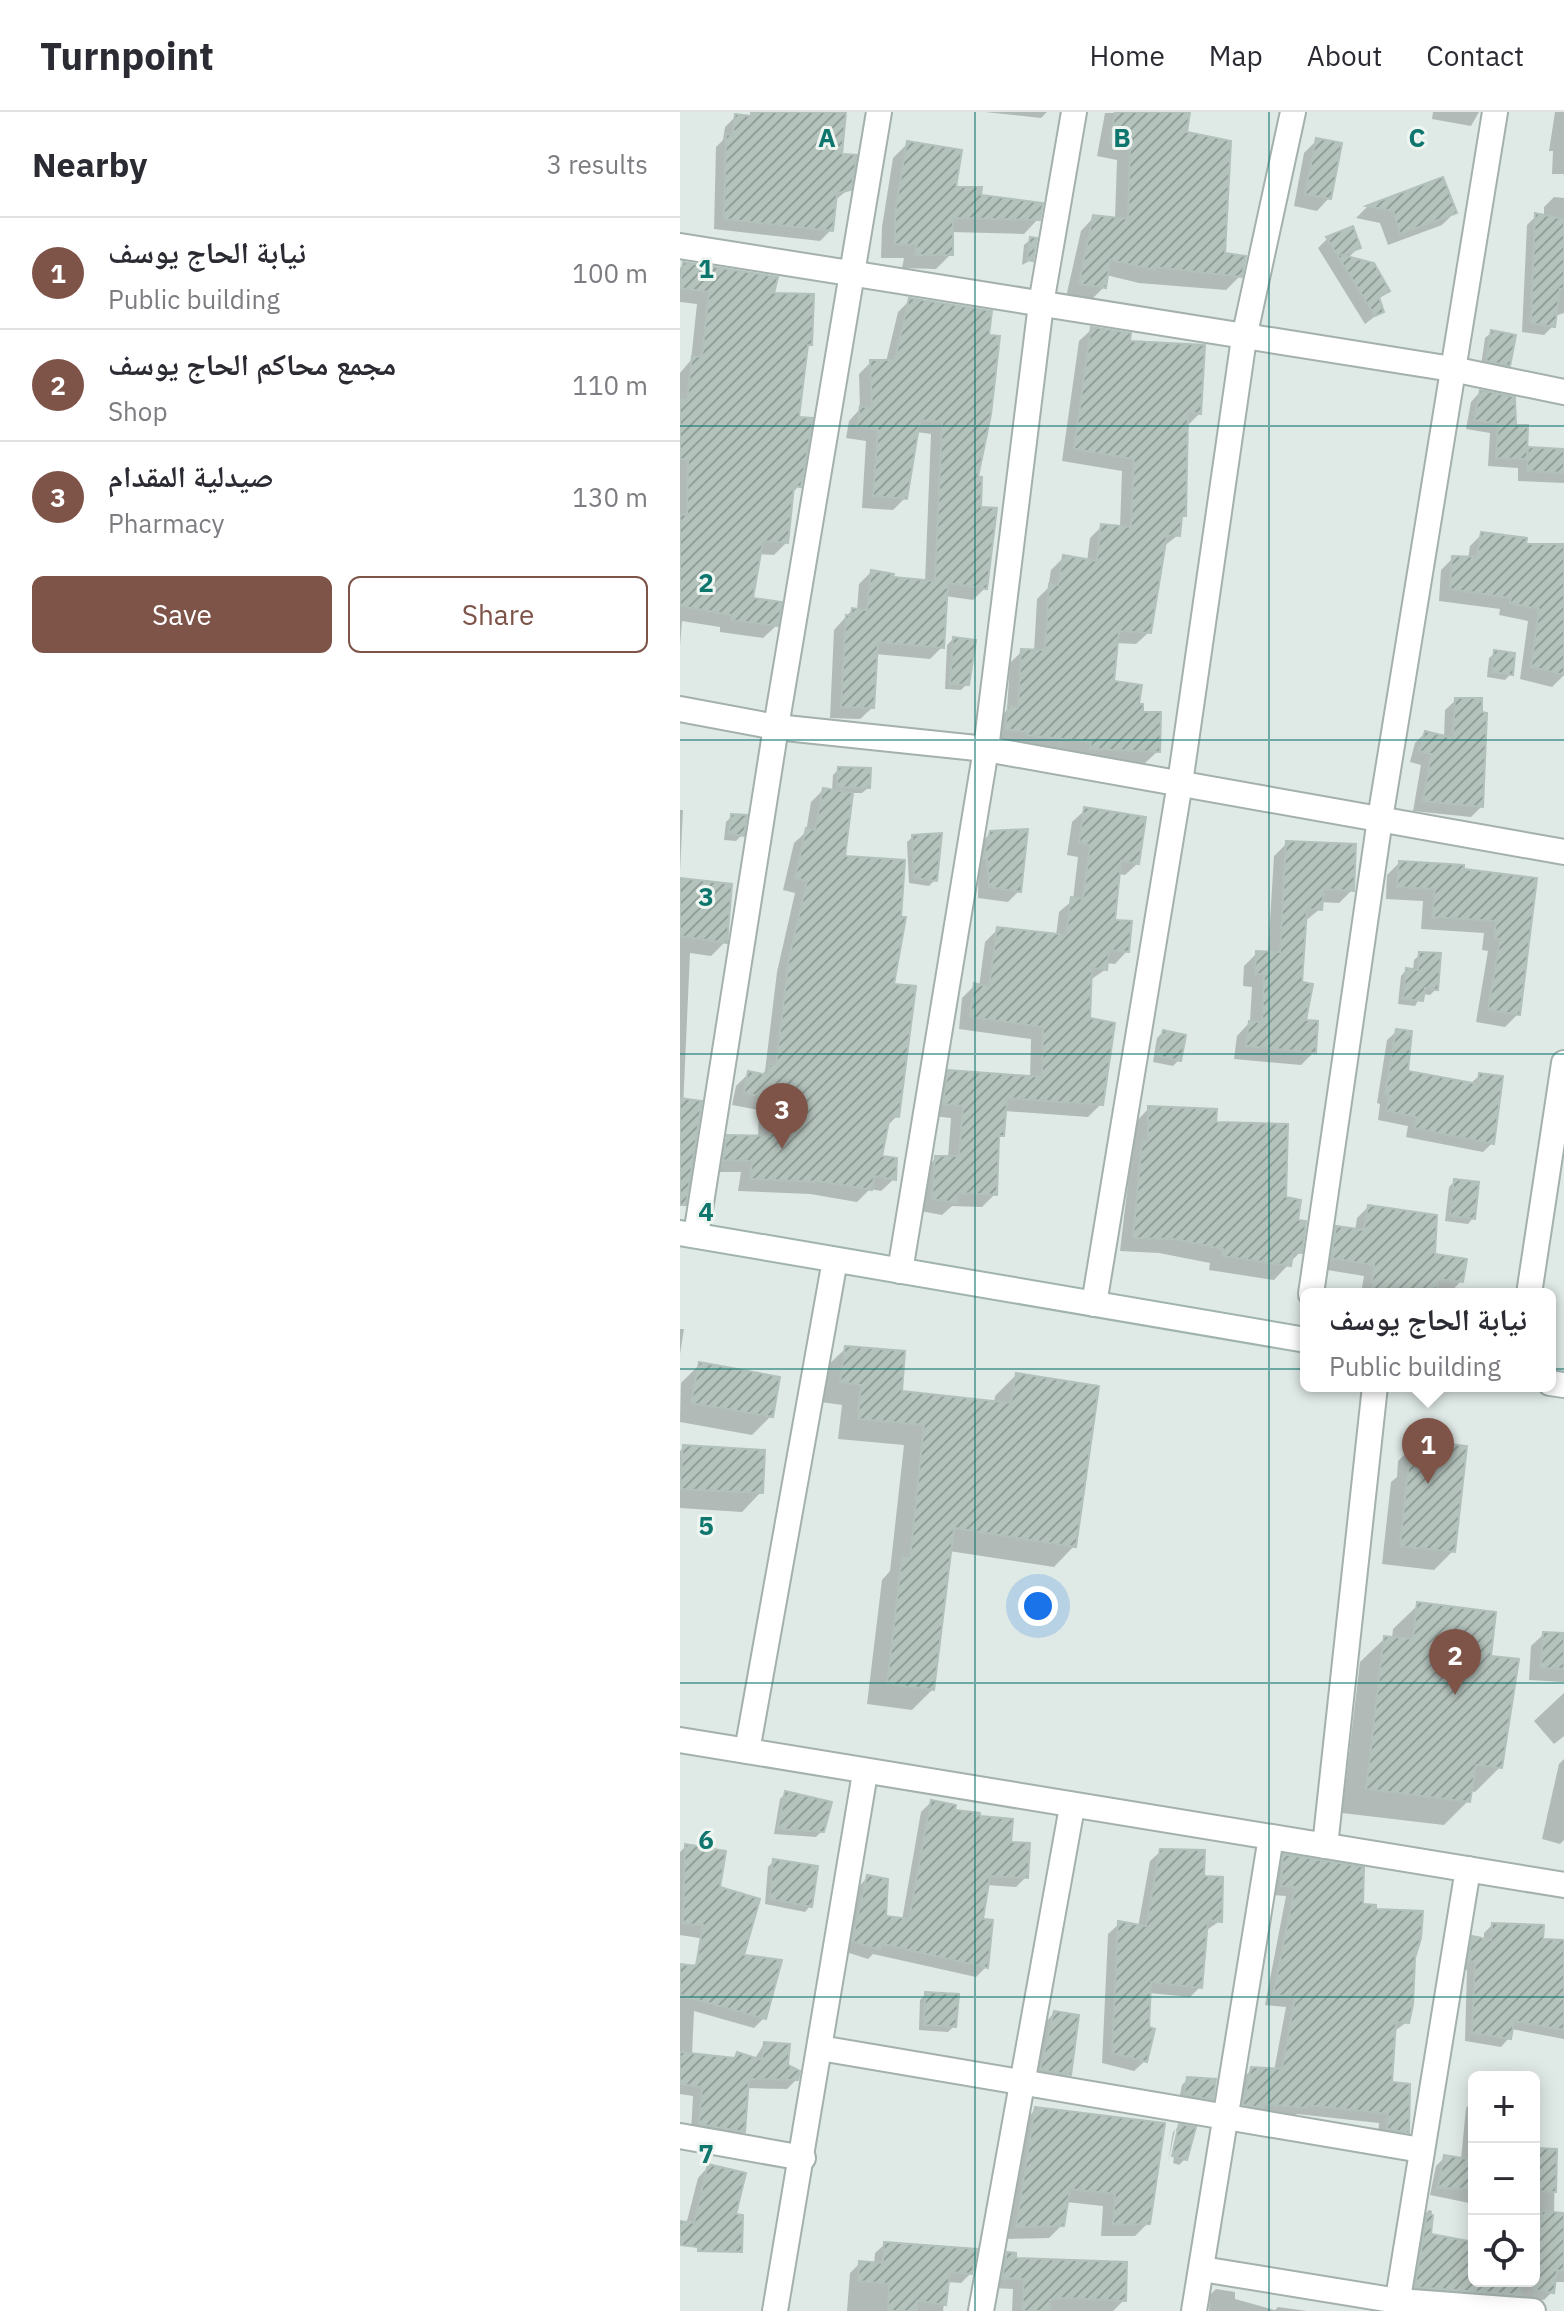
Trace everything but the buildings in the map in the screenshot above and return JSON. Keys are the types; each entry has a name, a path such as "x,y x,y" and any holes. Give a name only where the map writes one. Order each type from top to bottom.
{"street":[{"path":"879,112 688,1234 1094,1304 1300,1335"},
{"path":"900,1271 986,749 1041,304 1074,112"},
{"path":"1094,1304 1180,783 1244,338 1293,112"},
{"path":"1312,1288 1380,819 1495,112"},
{"path":"680,246 1452,369 1564,392"},
{"path":"680,709 776,727 986,749 1564,852"},
{"path":"1530,1288 1564,1063"},
{"path":"747,1751 835,1260"},
{"path":"1325,1846 1374,1392"},
{"path":"680,1740 1072,1807 1564,1885"},
{"path":"775,2311 865,1773"},
{"path":"981,2311 1019,2083 1072,1807"},
{"path":"1194,2311 1271,1837"},
{"path":"1397,2306 1468,1869"},
{"path":"820,2048 1421,2150"},
{"path":"680,2136 803,2158"},
{"path":"1202,2269 1397,2306 1533,2311"}],"place":[{"name":"صيدلية المقدام","path":"782,1149"},
{"name":"نيابة الحاج يوسف","path":"1428,1484"},
{"name":"مجمع محاكم الحاج يوسف","path":"1455,1695"}]}
